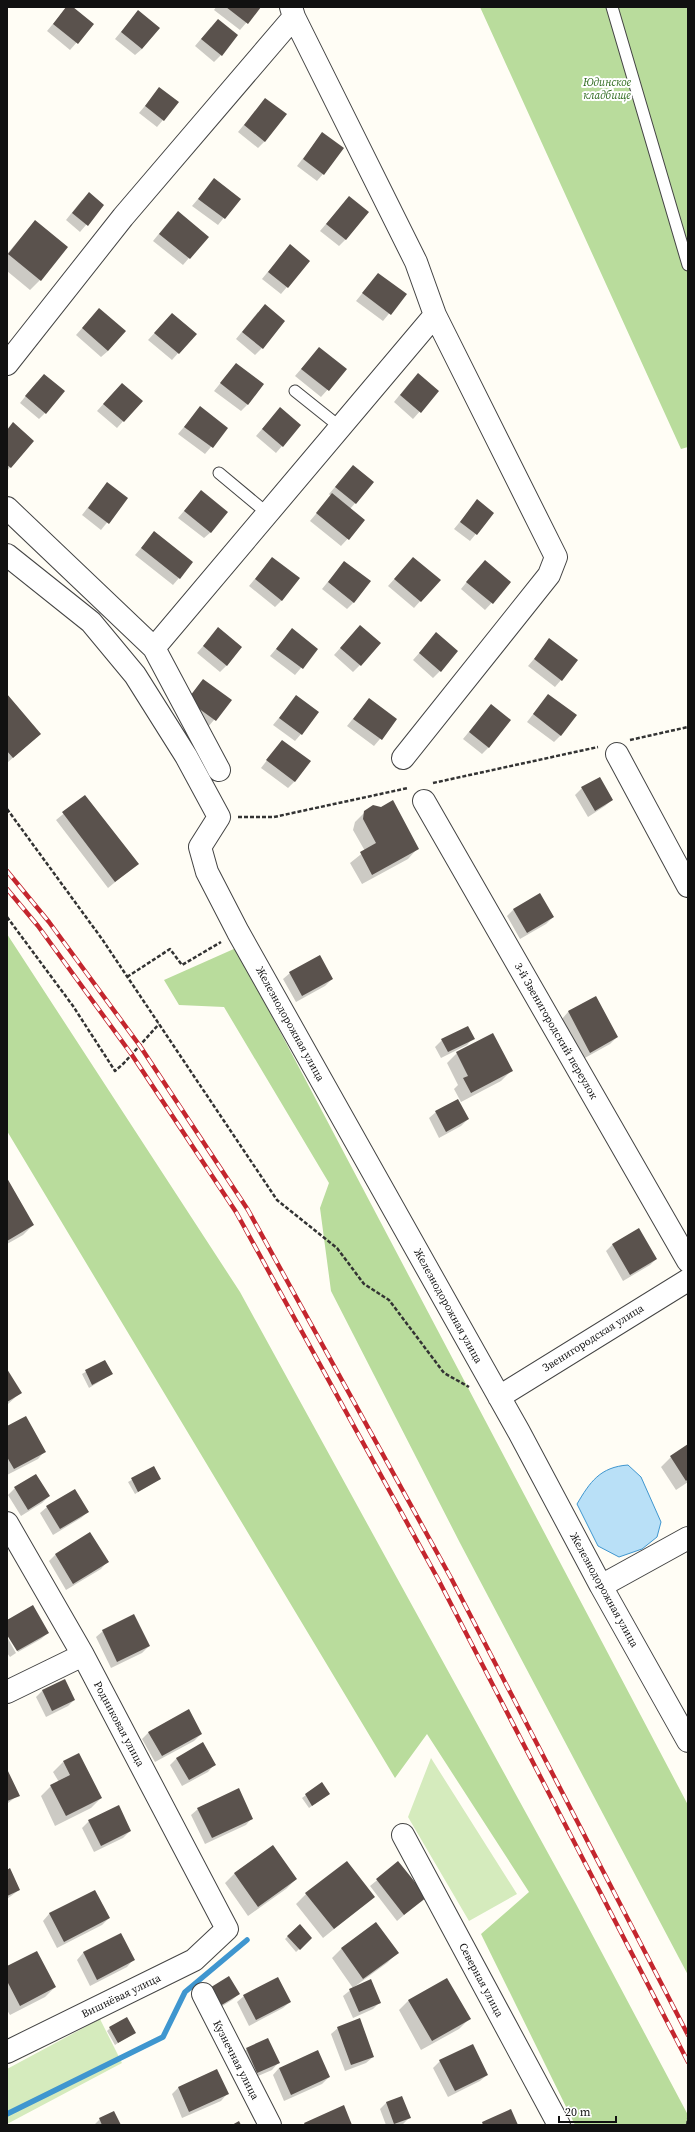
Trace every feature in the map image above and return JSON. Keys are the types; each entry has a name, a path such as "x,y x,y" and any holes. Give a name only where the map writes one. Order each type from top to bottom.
{"street":[{"path":"7,364 123,217 292,12 416,262 435,315 556,557 549,575 403,758"},
{"path":"154,648 435,315"},
{"path":"7,508 154,648 219,770"},
{"path":"7,555 91,622 135,675 186,756 219,817"},
{"path":"615,747 688,886"},
{"name":"3-й Звенигородский переулок","path":"420,791 688,1261"},
{"name":"Железнодорожная улица","path":"219,817 200,847 208,872 238,932 499,1397 601,1586 688,1741"},
{"name":"Звенигородская улица","path":"499,1397 688,1280"},
{"name":"Родниковая улица","path":"7,1523 82,1655 227,1929"},
{"path":"601,1586 688,1538"},
{"path":"7,1692 82,1655"},
{"name":"Северная улица","path":"403,1835 559,2125"},
{"name":"Вишнёвая улица","path":"7,2052 194,1960 227,1929"},
{"name":"Кузнечная улица","path":"203,1994 270,2125"}],"lane":[{"path":"612,7 688,265"},
{"path":"295,391 340,428"},
{"path":"219,473 267,514"}],"path":[{"path":"219,817 274,817 420,791 615,747 688,727"},
{"path":"7,809 127,977 276,1200 337,1248 364,1284 389,1300 444,1373 470,1387"},
{"path":"7,918 73,1006 115,1071 159,1024"},
{"path":"127,977 170,949 182,965 238,932"},
{"path":"687,2125 688,2120"}],"green space":[{"name":"Юдинское кладбище","path":"480,7 688,7 688,447 681,449"},
{"path":"7,934 240,1292 576,1904 688,2115 688,2125 575,2125 481,1934 529,1892 427,1734 395,1778 7,1131"},
{"path":"236,948 688,1805 688,1975 460,1543 331,1291 320,1208 329,1183 224,1007 179,1005 164,980"},
{"path":"431,1758 517,1894 469,1921 408,1817"},
{"path":"100,2019 122,2063 7,2124 7,2069"}],"water":[{"path":"628,1465 641,1477 661,1522 657,1537 642,1549 619,1557 598,1546 577,1504 591,1483 603,1472 618,1466"}],"building":[{"path":"66,7 73,7 94,24 78,44 53,24"},
{"path":"226,7 261,7 248,24"},
{"path":"138,10 160,28 142,49 121,32"},
{"path":"218,19 238,35 222,56 201,39"},
{"path":"159,87 179,102 164,121 145,106"},
{"path":"265,98 287,114 265,142 244,125"},
{"path":"322,132 344,148 324,175 303,159"},
{"path":"214,178 241,199 225,219 198,199"},
{"path":"89,192 104,205 88,226 72,213"},
{"path":"349,196 369,212 346,240 326,224"},
{"path":"178,211 209,237 190,259 159,234"},
{"path":"35,220 68,247 41,281 8,254"},
{"path":"290,244 310,261 288,288 268,272"},
{"path":"378,273 407,294 391,315 362,293"},
{"path":"265,304 285,321 263,349 242,332"},
{"path":"99,308 126,331 108,351 82,328"},
{"path":"172,313 197,334 179,354 154,333"},
{"path":"319,347 347,369 329,391 301,369"},
{"path":"236,363 264,384 248,405 220,383"},
{"path":"418,373 439,391 421,413 400,395"},
{"path":"44,374 65,391 46,414 25,396"},
{"path":"122,383 143,401 124,422 103,404"},
{"path":"200,406 228,428 213,448 184,427"},
{"path":"280,407 301,425 283,447 262,429"},
{"path":"13,422 34,441 11,468 7,465 7,430"},
{"path":"353,465 374,482 356,504 335,487"},
{"path":"107,482 128,498 109,524 88,508"},
{"path":"201,490 228,512 211,533 184,511"},
{"path":"332,493 365,520 349,540 316,513"},
{"path":"477,499 494,513 477,535 460,522"},
{"path":"154,531 193,562 180,579 141,548"},
{"path":"272,557 300,578 282,601 255,579"},
{"path":"413,557 441,580 421,602 394,579"},
{"path":"485,560 511,582 493,604 466,582"},
{"path":"344,561 371,581 354,603 328,582"},
{"path":"360,625 381,643 361,666 340,648"},
{"path":"218,627 242,647 227,666 203,646"},
{"path":"292,628 318,649 303,669 276,649"},
{"path":"436,632 458,651 441,672 419,653"},
{"path":"549,638 578,660 562,681 534,659"},
{"path":"203,679 232,700 216,721 187,700"},
{"path":"7,694 41,734 13,758 7,751"},
{"path":"548,694 577,715 561,736 533,714"},
{"path":"296,695 319,712 302,735 279,718"},
{"path":"369,698 397,719 382,740 353,719"},
{"path":"491,704 511,720 489,748 469,732"},
{"path":"282,740 311,761 295,782 266,760"},
{"path":"600,777 613,800 595,811 581,787"},
{"path":"85,795 139,864 115,882 62,812"},
{"path":"393,800 419,849 372,875 360,852 376,843 363,819 364,811 373,805 381,807"},
{"path":"540,893 554,917 527,933 513,909"},
{"path":"320,955 333,979 302,996 289,972"},
{"path":"596,996 618,1037 590,1053 568,1011"},
{"path":"468,1026 475,1039 448,1052 441,1039"},
{"path":"493,1033 513,1071 471,1093 463,1078 468,1076 456,1052"},
{"path":"458,1099 469,1119 446,1132 435,1111"},
{"path":"7,1178 34,1225 7,1241"},
{"path":"639,1228 657,1259 630,1275 612,1244"},
{"path":"105,1360 113,1374 92,1385 85,1370"},
{"path":"7,1369 22,1393 7,1402"},
{"path":"26,1416 46,1452 14,1469 7,1457 7,1426"},
{"path":"688,1444 688,1479 686,1481 670,1456"},
{"path":"154,1466 161,1479 138,1492 131,1478"},
{"path":"36,1474 50,1496 28,1510 14,1487"},
{"path":"75,1489 89,1512 60,1529 46,1506"},
{"path":"90,1532 109,1562 73,1584 55,1554"},
{"path":"33,1605 49,1633 17,1651 7,1635 7,1620"},
{"path":"134,1614 150,1646 117,1662 102,1630"},
{"path":"65,1679 75,1700 52,1711 42,1690"},
{"path":"189,1709 202,1734 162,1756 148,1732"},
{"path":"203,1742 216,1765 189,1780 176,1758"},
{"path":"79,1753 102,1798 66,1816 50,1785 70,1775 63,1761"},
{"path":"7,1769 20,1796 7,1801"},
{"path":"322,1782 330,1794 312,1806 305,1794"},
{"path":"239,1788 253,1819 212,1838 197,1808"},
{"path":"119,1805 131,1831 101,1846 88,1820"},
{"path":"273,1845 297,1879 258,1907 234,1873"},
{"path":"347,1861 375,1897 334,1929 305,1893"},
{"path":"398,1861 427,1897 404,1915 376,1879"},
{"path":"10,1868 20,1890 7,1896 7,1870"},
{"path":"95,1890 110,1918 64,1942 49,1913"},
{"path":"376,1922 399,1953 363,1979 341,1948"},
{"path":"300,1924 312,1938 300,1950 287,1936"},
{"path":"121,1933 135,1960 97,1980 83,1952"},
{"path":"37,1951 56,1987 20,2006 7,1981 7,1966"},
{"path":"229,1976 240,1994 220,2006 208,1989"},
{"path":"278,1977 291,2002 256,2020 243,1995"},
{"path":"447,1978 471,2019 432,2041 408,2000"},
{"path":"371,1979 381,2003 359,2012 349,1989"},
{"path":"127,2017 136,2033 118,2043 109,2027"},
{"path":"360,2018 374,2057 351,2065 337,2027"},
{"path":"268,2038 280,2063 257,2073 246,2048"},
{"path":"473,2044 488,2075 455,2091 439,2060"},
{"path":"318,2050 330,2077 291,2095 279,2068"},
{"path":"217,2069 229,2094 189,2112 178,2087"},
{"path":"402,2096 411,2118 394,2124 386,2102"},
{"path":"344,2105 352,2125 305,2125 304,2123"},
{"path":"511,2109 518,2125 483,2125 482,2122"},
{"path":"114,2111 121,2125 102,2125 99,2118"},
{"path":"239,2121 241,2125 232,2125"}],"waterway":[{"path":"7,2114 163,2037 185,1992 247,1940"}],"railway":[{"path":"7,871 49,922 140,1046 248,1210 451,1578 688,2035"},
{"path":"7,889 38,926 132,1055 236,1212 438,1579 688,2062"}]}
